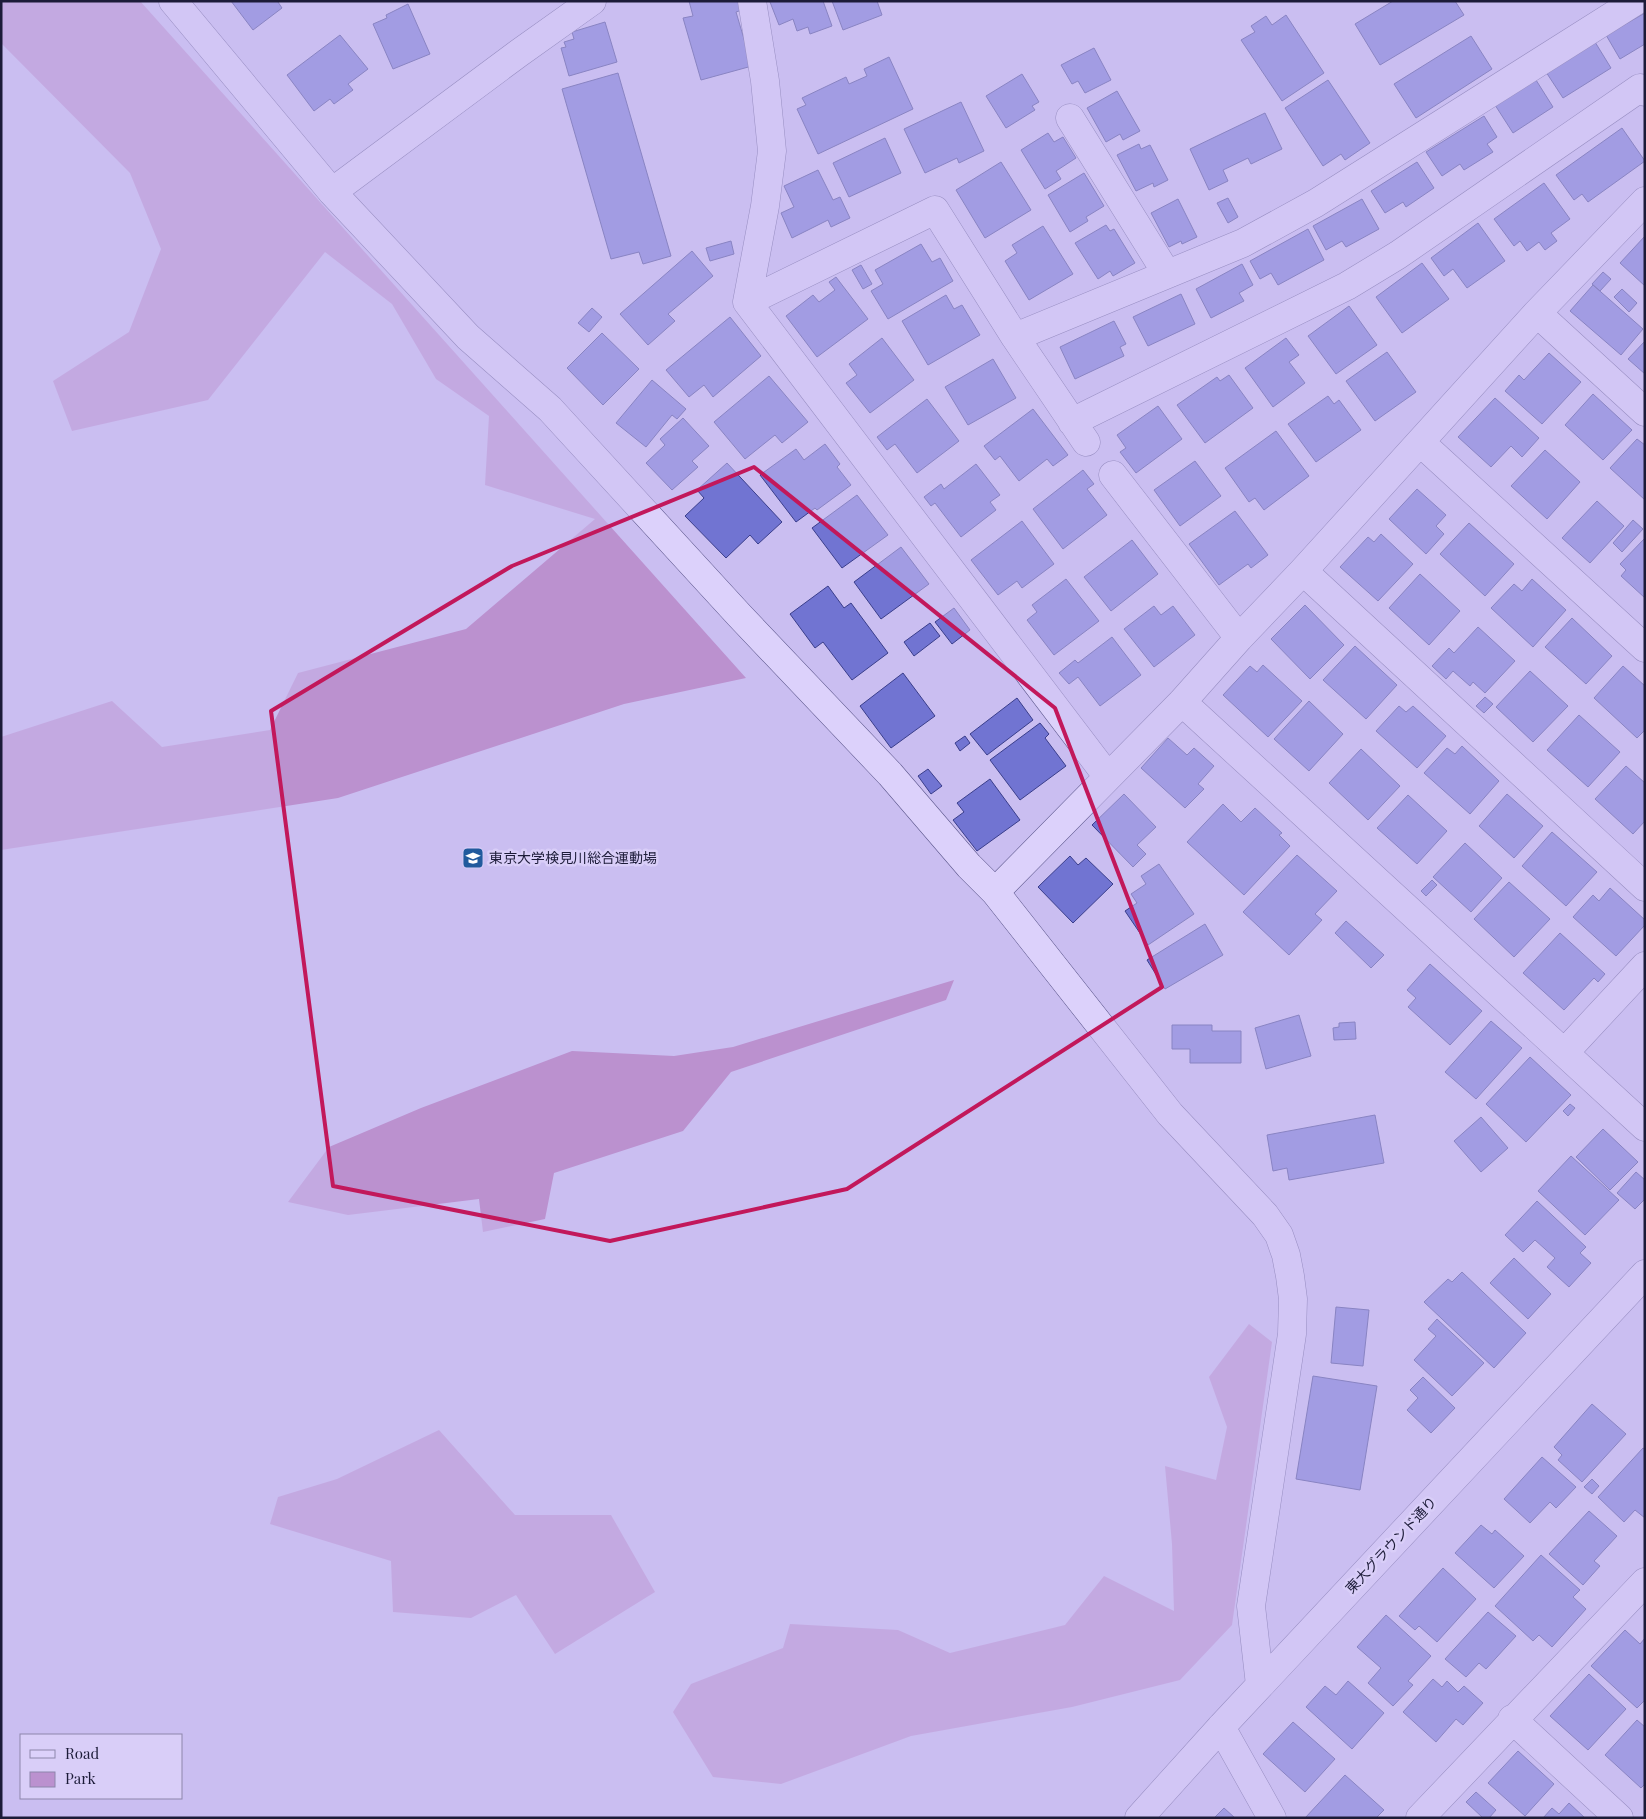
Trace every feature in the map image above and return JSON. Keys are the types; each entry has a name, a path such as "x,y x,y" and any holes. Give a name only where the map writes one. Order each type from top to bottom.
{"street":[{"path":"173,1 332,192 468,337 550,408 746,622 890,774 969,866 995,892 1170,1114 1265,1216 1279,1235 1286,1255 1293,1299 1292,1334 1251,1606 1260,1685"},
{"path":"332,192 592,1"},
{"path":"752,1 765,81 772,151 765,206 747,302 1108,776"},
{"path":"1015,337 1243,243 1316,204 1636,1"},
{"path":"747,302 935,210 1015,337 1079,432 1347,286 1398,255 1640,88 1645,92"},
{"path":"1070,118 1167,274"},
{"path":"995,892 1182,702 1239,638 1303,572 1537,313 1645,201"},
{"path":"1537,313 1645,412"},
{"path":"1420,442 1645,648"},
{"path":"1113,475 1239,638"},
{"path":"1303,572 1645,887"},
{"path":"1182,702 1645,1127"},
{"path":"1565,1052 1645,966"},
{"name":"東大グラウンド通り","path":"1139,1818 1260,1685 1645,1274"},
{"path":"1420,1818 1512,1719 1641,1593"},
{"path":"1512,1719 1620,1818"},
{"path":"1221,1727 1272,1818"}],"highlighted area":[{"path":"754,467 1055,708 1162,987 847,1189 610,1241 333,1186 271,711 512,566"}],"green space":[{"path":"1,1 140,1 746,678 624,704 338,798 1,850 1,737 112,701 162,747 270,730 298,673 466,629 595,519 485,485 489,416 436,379 392,304 325,252 208,400 72,431 53,381 129,332 161,249 130,173 1,43"},
{"path":"954,980 946,1000 731,1072 683,1131 554,1173 545,1219 483,1232 479,1199 348,1215 288,1202 329,1147 421,1108 572,1051 674,1056 733,1047"},
{"path":"1249,1324 1272,1342 1232,1625 1180,1680 1072,1707 911,1736 781,1784 713,1777 673,1712 691,1684 783,1648 790,1624 898,1630 950,1653 1065,1625 1104,1576 1174,1611 1172,1544 1165,1466 1216,1480 1227,1427 1209,1377"},
{"path":"439,1430 515,1515 611,1515 655,1592 555,1654 516,1595 471,1618 393,1612 391,1561 270,1524 278,1497 337,1479"}],"building":[{"path":"231,1 279,1 282,8 253,30"},
{"path":"689,1 739,1 742,10 736,12 752,66 701,80 683,18 693,16"},
{"path":"823,1 832,26 810,34 808,27 797,31 793,19 779,25 770,2"},
{"path":"832,1 877,1 882,15 843,30"},
{"path":"1393,1 1455,1 1464,15 1380,65 1355,24"},
{"path":"408,4 430,54 393,69 373,24 387,18 386,15"},
{"path":"1645,13 1645,44 1620,59 1606,35"},
{"path":"1286,15 1324,73 1282,101 1241,40 1255,32 1251,26 1266,16 1272,25"},
{"path":"605,22 617,62 569,76 561,48 566,47 564,42 574,39 572,32"},
{"path":"340,35 368,69 348,84 353,90 334,104 330,99 314,111 287,75"},
{"path":"1471,36 1492,69 1416,118 1394,84"},
{"path":"1595,42 1611,68 1563,98 1546,72"},
{"path":"1094,48 1111,80 1085,93 1078,81 1072,84 1061,65"},
{"path":"889,57 913,109 818,154 797,109 806,105 802,98 846,77 849,84 867,76 864,69"},
{"path":"618,73 671,256 643,264 639,252 611,259 562,89"},
{"path":"1022,74 1039,102 1032,106 1035,110 1006,128 986,96"},
{"path":"1328,80 1370,143 1345,160 1341,154 1323,166 1285,108"},
{"path":"1536,80 1553,107 1513,133 1495,105"},
{"path":"1117,91 1140,131 1123,140 1120,134 1106,142 1087,108"},
{"path":"961,102 984,151 959,163 957,158 925,173 904,129"},
{"path":"1265,113 1282,149 1251,164 1248,158 1223,170 1228,181 1209,190 1190,149"},
{"path":"1484,116 1497,137 1487,144 1493,152 1464,170 1460,164 1442,176 1426,152"},
{"path":"1622,128 1645,161 1588,202 1582,194 1574,200 1556,175"},
{"path":"1048,133 1054,142 1063,137 1076,158 1056,171 1061,179 1045,189 1021,150"},
{"path":"885,138 901,173 849,197 833,163"},
{"path":"1139,144 1141,149 1150,145 1168,180 1154,187 1153,183 1136,191 1117,155"},
{"path":"1001,162 1031,210 985,238 956,190"},
{"path":"1417,162 1434,188 1406,207 1403,202 1385,213 1371,191"},
{"path":"818,170 833,200 840,197 850,218 831,227 828,220 792,238 781,213 794,207 784,186"},
{"path":"1084,173 1104,206 1086,217 1088,221 1070,232 1048,195"},
{"path":"1544,183 1570,219 1551,233 1557,241 1545,250 1539,242 1527,251 1520,241 1514,246 1494,219"},
{"path":"1228,198 1238,217 1228,223 1217,203"},
{"path":"1178,199 1197,237 1182,244 1181,241 1169,247 1151,213"},
{"path":"1362,199 1379,229 1346,247 1342,241 1326,250 1313,226"},
{"path":"1478,223 1505,261 1467,288 1453,269 1444,276 1431,258"},
{"path":"1106,225 1110,231 1114,229 1135,263 1113,276 1110,271 1098,279 1075,243"},
{"path":"1043,226 1073,274 1029,300 1005,261 1017,253 1012,245"},
{"path":"1308,229 1324,260 1278,285 1271,273 1260,279 1250,261"},
{"path":"1645,236 1645,286 1620,263"},
{"path":"731,241 734,254 710,261 706,248"},
{"path":"921,244 932,262 940,258 953,281 888,319 871,291 883,284 875,270"},
{"path":"692,251 713,276 668,314 675,321 648,345 620,314"},
{"path":"1422,263 1449,299 1402,333 1376,297"},
{"path":"1242,264 1253,285 1239,293 1244,301 1211,318 1196,289"},
{"path":"861,265 872,284 863,289 852,270"},
{"path":"1603,272 1611,279 1600,291 1592,284"},
{"path":"836,277 868,319 817,357 786,316 813,295 819,302 835,290 829,282"},
{"path":"1593,285 1643,329 1621,355 1570,311"},
{"path":"1622,289 1637,303 1629,312 1614,297"},
{"path":"1181,294 1195,324 1148,346 1133,317"},
{"path":"946,295 954,309 962,305 980,335 928,365 902,321"},
{"path":"1349,306 1377,345 1336,374 1308,336"},
{"path":"592,308 602,317 589,332 578,323"},
{"path":"730,317 761,356 713,397 704,385 689,397 666,370"},
{"path":"1114,321 1126,344 1120,347 1124,356 1075,379 1060,347"},
{"path":"602,333 639,369 603,405 567,368"},
{"path":"882,338 914,380 870,413 846,383 857,375 849,364"},
{"path":"1286,338 1299,355 1289,362 1305,383 1273,407 1245,368"},
{"path":"1645,341 1645,374 1628,359"},
{"path":"1387,352 1416,392 1375,421 1346,381"},
{"path":"1549,353 1581,382 1542,424 1505,391 1519,375 1524,380"},
{"path":"993,359 1016,398 968,425 945,387"},
{"path":"1229,375 1253,408 1205,443 1177,405 1217,377 1220,381"},
{"path":"769,376 808,422 782,443 775,435 745,459 714,422"},
{"path":"652,380 686,409 677,419 672,415 646,447 616,423"},
{"path":"1593,394 1632,430 1603,460 1565,425"},
{"path":"1328,396 1334,404 1339,400 1361,430 1316,462 1288,424"},
{"path":"1495,398 1539,438 1522,457 1511,446 1491,467 1458,437"},
{"path":"927,399 959,441 917,473 895,444 887,450 877,437"},
{"path":"1158,406 1182,439 1136,473 1120,452 1126,448 1117,435"},
{"path":"1033,409 1068,455 1053,466 1047,459 1019,481 1000,456 995,460 984,446"},
{"path":"683,418 709,446 692,461 698,467 672,490 646,463 665,445 660,439"},
{"path":"1276,431 1309,476 1264,510 1255,498 1249,502 1225,468"},
{"path":"1637,439 1645,445 1645,500 1610,468"},
{"path":"825,444 840,464 837,467 851,485 817,510 815,508 796,522 760,475 796,449 804,460"},
{"path":"1545,450 1580,482 1547,519 1511,486"},
{"path":"1195,461 1221,496 1180,526 1154,490"},
{"path":"727,463 782,522 758,544 750,535 726,558 685,516 704,498 697,490"},
{"path":"976,464 1000,495 990,502 996,510 961,537 935,503 931,506 924,497 941,484 944,489"},
{"path":"1083,470 1094,484 1087,489 1107,515 1063,549 1033,509"},
{"path":"1417,489 1446,515 1436,526 1444,534 1426,554 1389,519"},
{"path":"857,495 888,535 842,568 812,528"},
{"path":"1597,501 1624,526 1590,563 1562,538"},
{"path":"1235,511 1268,555 1251,568 1248,564 1219,585 1189,544"},
{"path":"1633,520 1643,529 1622,552 1613,543"},
{"path":"1022,521 1054,564 1022,588 1017,581 998,595 971,560"},
{"path":"1469,523 1514,564 1485,596 1440,554"},
{"path":"1381,534 1413,564 1378,601 1340,567 1368,537 1374,542"},
{"path":"1644,539 1645,598 1621,576 1626,570 1620,564"},
{"path":"1132,540 1158,574 1111,611 1084,577"},
{"path":"901,547 929,584 881,619 854,582"},
{"path":"1420,574 1460,611 1429,645 1389,608"},
{"path":"1066,579 1099,621 1054,655 1027,620 1037,612 1032,605"},
{"path":"1532,579 1566,610 1533,647 1491,608 1514,584 1522,591"},
{"path":"828,586 844,608 851,603 888,653 852,680 823,642 815,648 790,614"},
{"path":"1305,605 1344,645 1310,679 1271,639"},
{"path":"1154,606 1161,615 1173,606 1195,635 1154,667 1124,629"},
{"path":"954,608 970,630 952,644 935,622"},
{"path":"1572,618 1612,656 1586,684 1545,647"},
{"path":"930,623 940,636 914,656 904,642"},
{"path":"1478,627 1515,661 1485,693 1473,682 1470,686 1453,671 1446,679 1432,666 1449,648 1454,653"},
{"path":"1112,637 1141,675 1100,706 1078,677 1069,684 1059,673 1075,660 1078,663"},
{"path":"1355,646 1397,685 1366,719 1323,680"},
{"path":"1263,665 1302,701 1268,737 1223,695 1250,666 1257,672"},
{"path":"1623,666 1645,686 1645,730 1637,738 1594,698"},
{"path":"1530,671 1568,706 1533,742 1496,707"},
{"path":"903,673 935,716 891,748 860,706"},
{"path":"1485,697 1493,704 1484,713 1476,706"},
{"path":"1017,698 1033,720 987,755 970,734"},
{"path":"1309,701 1343,734 1309,771 1274,739"},
{"path":"1399,706 1406,712 1413,706 1446,736 1417,768 1376,731"},
{"path":"1579,715 1620,752 1588,787 1547,750"},
{"path":"1040,723 1049,734 1045,738 1066,766 1020,800 990,760"},
{"path":"965,736 970,743 960,751 955,743"},
{"path":"1168,738 1187,755 1194,748 1214,766 1198,784 1204,789 1185,808 1141,768"},
{"path":"1462,746 1499,781 1470,814 1424,773 1447,748 1455,754"},
{"path":"1361,749 1400,786 1368,820 1329,783"},
{"path":"1626,766 1645,783 1645,821 1633,834 1595,799"},
{"path":"928,769 942,786 931,794 918,776"},
{"path":"990,779 1020,820 977,851 953,820 964,812 957,803"},
{"path":"1124,794 1156,827 1137,845 1146,854 1133,867 1092,825"},
{"path":"1507,794 1543,826 1514,858 1479,826"},
{"path":"1408,795 1447,831 1417,864 1377,828"},
{"path":"1223,804 1241,822 1255,808 1282,833 1279,835 1290,846 1244,895 1187,842"},
{"path":"1552,832 1597,872 1566,906 1522,866"},
{"path":"1465,843 1502,878 1471,912 1433,877"},
{"path":"1297,855 1337,891 1315,914 1322,920 1289,955 1243,912"},
{"path":"1070,856 1078,865 1086,858 1113,884 1073,923 1038,887"},
{"path":"1159,864 1194,914 1148,945 1125,911 1137,903 1131,894 1146,884 1141,876"},
{"path":"1432,880 1437,885 1426,896 1421,891"},
{"path":"1509,882 1550,919 1514,957 1474,919"},
{"path":"1610,888 1645,920 1645,925 1616,956 1573,917 1593,895 1599,901"},
{"path":"1346,921 1384,955 1371,968 1335,933"},
{"path":"1205,924 1223,955 1165,989 1147,960"},
{"path":"1560,933 1605,974 1598,982 1594,978 1564,1010 1523,973"},
{"path":"1430,964 1482,1011 1450,1045 1408,1007 1416,998 1407,990"},
{"path":"1299,1015 1311,1056 1266,1069 1255,1028"},
{"path":"1491,1021 1522,1048 1476,1099 1445,1072"},
{"path":"1355,1022 1356,1039 1334,1040 1333,1028 1339,1027 1339,1023"},
{"path":"1172,1025 1212,1025 1212,1031 1241,1031 1241,1063 1190,1063 1190,1049 1172,1049"},
{"path":"1530,1057 1571,1095 1526,1142 1486,1104"},
{"path":"1570,1104 1575,1108 1568,1116 1563,1111"},
{"path":"1375,1115 1384,1163 1289,1180 1287,1168 1273,1171 1267,1135"},
{"path":"1481,1117 1508,1148 1481,1172 1454,1141"},
{"path":"1603,1129 1638,1162 1610,1190 1576,1157"},
{"path":"1571,1156 1619,1200 1585,1235 1538,1191"},
{"path":"1636,1172 1645,1180 1645,1199 1635,1209 1617,1193"},
{"path":"1537,1201 1586,1247 1580,1253 1591,1263 1569,1287 1547,1267 1555,1258 1535,1240 1523,1252 1505,1235"},
{"path":"1514,1258 1551,1294 1528,1319 1490,1283"},
{"path":"1462,1272 1526,1333 1494,1368 1424,1302 1448,1279 1452,1282"},
{"path":"1336,1307 1369,1310 1363,1366 1331,1363"},
{"path":"1437,1319 1484,1363 1452,1396 1414,1360 1436,1336 1428,1329"},
{"path":"1313,1376 1377,1386 1360,1490 1296,1479"},
{"path":"1423,1377 1455,1408 1431,1433 1407,1410 1418,1398 1410,1390"},
{"path":"1592,1404 1626,1434 1582,1482 1558,1460 1562,1455 1554,1447"},
{"path":"1643,1448 1645,1449 1645,1518 1635,1510 1624,1522 1598,1497"},
{"path":"1542,1457 1576,1487 1556,1508 1550,1502 1530,1523 1504,1499"},
{"path":"1592,1479 1599,1486 1592,1494 1584,1487"},
{"path":"1589,1511 1617,1536 1594,1561 1600,1566 1583,1585 1549,1554"},
{"path":"1481,1525 1492,1534 1495,1530 1524,1556 1494,1588 1455,1553"},
{"path":"1541,1555 1580,1590 1573,1597 1586,1609 1552,1647 1539,1635 1533,1641 1495,1606"},
{"path":"1443,1568 1476,1599 1437,1642 1419,1626 1415,1630 1399,1616"},
{"path":"1488,1612 1516,1636 1486,1669 1479,1663 1466,1677 1445,1659"},
{"path":"1386,1615 1431,1656 1408,1681 1413,1685 1393,1706 1368,1683 1381,1668 1357,1647"},
{"path":"1625,1630 1640,1644 1645,1638 1645,1700 1637,1708 1591,1666"},
{"path":"1589,1674 1626,1709 1588,1750 1550,1716"},
{"path":"1433,1679 1442,1687 1447,1681 1458,1692 1464,1686 1483,1703 1463,1725 1456,1719 1436,1742 1403,1712"},
{"path":"1348,1681 1384,1713 1352,1749 1306,1707 1325,1686 1336,1695"},
{"path":"1637,1720 1645,1727 1645,1784 1641,1788 1605,1755"},
{"path":"1293,1722 1335,1759 1305,1792 1263,1754"},
{"path":"1518,1751 1554,1784 1525,1816 1488,1783"},
{"path":"1345,1775 1384,1810 1376,1818 1305,1818"},
{"path":"1476,1792 1496,1810 1489,1818 1483,1818 1466,1802"},
{"path":"1569,1803 1585,1818 1543,1818 1552,1808 1559,1814"},
{"path":"1224,1808 1235,1818 1214,1818"}],"place":[{"name":"東京大学検見川総合運動場","path":"473,858"}]}
